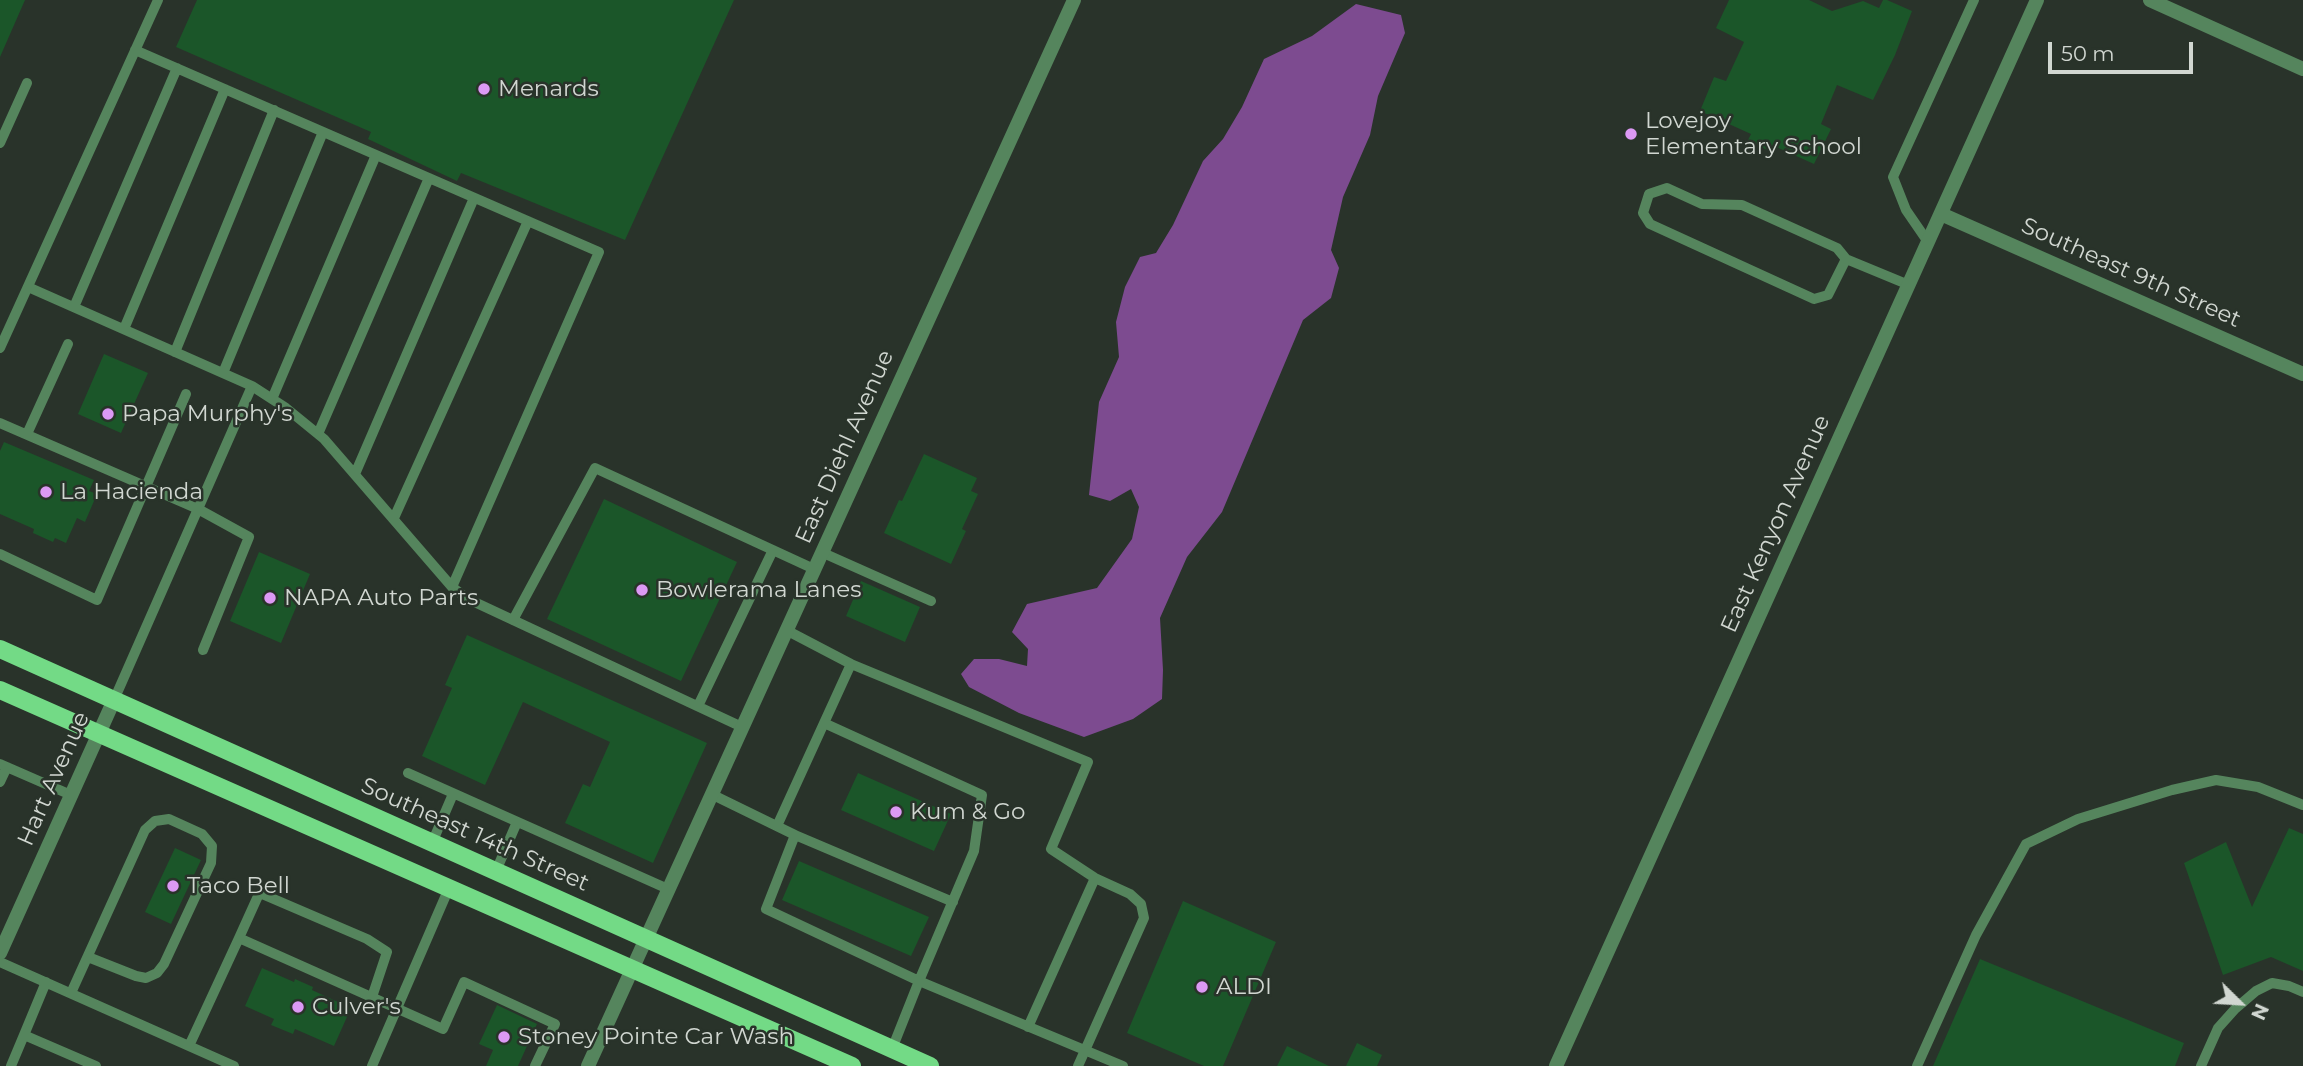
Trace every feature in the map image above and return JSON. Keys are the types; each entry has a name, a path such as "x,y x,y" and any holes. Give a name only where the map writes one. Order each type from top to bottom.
{"main road":[{"name":"Southeast 14th Street","path":"0,649 930,1066"},
{"path":"0,690 852,1066"}],"street":[{"name":"East Diehl Avenue","path":"588,1066 1074,0"},
{"name":"East Kenyon Avenue","path":"1556,1066 2037,0"},
{"path":"2150,0 2303,69"},
{"name":"Southeast 9th Street","path":"1941,214 2303,374"},
{"name":"Hart Avenue","path":"0,953 114,700"}],"lane":[{"path":"0,348 158,0"},
{"path":"1928,242 1906,210 1893,177 1974,0"},
{"path":"135,50 599,252 452,587"},
{"path":"74,307 177,68"},
{"path":"0,141 27,83"},
{"path":"124,329 225,89"},
{"path":"175,352 274,110"},
{"path":"223,373 323,132"},
{"path":"272,399 376,155"},
{"path":"318,434 429,178"},
{"path":"1846,259 1828,295 1814,299 1650,224 1643,214 1649,194 1667,188 1702,204 1742,205 1837,248 1846,259 1909,285"},
{"path":"355,474 474,198"},
{"path":"394,518 528,221"},
{"path":"28,287 252,386 272,399 318,434 452,587 468,599 742,727"},
{"path":"27,435 68,344"},
{"path":"114,700 252,386"},
{"path":"0,554 97,600 186,394"},
{"path":"0,423 198,509 249,537 203,650"},
{"path":"513,620 595,468 814,569"},
{"path":"698,706 773,550"},
{"path":"821,552 931,601"},
{"path":"786,630 851,664 1088,762 1051,849 1095,878 1130,894 1141,904 1144,918 1078,1066"},
{"path":"777,826 851,664"},
{"path":"824,723 982,796 974,852 892,1049"},
{"path":"0,782 4,765 71,795"},
{"path":"408,774 668,889"},
{"path":"1917,1066 1976,935 2026,844 2078,819 2172,789 2216,780 2258,787 2303,806"},
{"path":"432,843 453,794"},
{"path":"711,794 795,835 953,902"},
{"path":"71,993 145,830 155,821 169,820 202,834 212,846 211,863 164,964 157,973 146,978 136,976 88,957"},
{"path":"496,872 517,822"},
{"path":"795,835 766,909 919,981 1123,1066"},
{"path":"1028,1027 1095,878"},
{"path":"372,1066 449,888"},
{"path":"189,1046 258,896 262,894 367,939 387,952 372,997"},
{"path":"239,938 443,1029 464,982 555,1024 535,1066"},
{"path":"0,962 234,1066"},
{"path":"11,1066 46,982"},
{"path":"2201,1066 2218,1028 2256,991 2272,983 2303,992"},
{"path":"23,1035 96,1066"}],"shaded area":[{"path":"1356,4 1401,15 1405,33 1378,96 1370,135 1343,197 1331,250 1339,268 1331,298 1303,320 1222,512 1187,557 1160,618 1162,699 1133,719 1084,737 1019,713 969,687 961,674 974,659 999,659 1027,666 1028,649 1012,632 1027,604 1097,588 1132,539 1139,507 1131,489 1110,501 1089,495 1099,402 1119,357 1116,322 1125,287 1140,257 1156,253 1173,225 1203,161 1223,139 1242,107 1264,59 1312,36"}],"building":[{"path":"0,0 25,0 0,57"},
{"name":"Menards","path":"197,0 734,0 625,240 461,173 457,181 368,139 371,132 176,47"},
{"name":"Lovejoy Elementary School","path":"1729,0 1809,0 1832,11 1863,1 1879,8 1883,0 1887,0 1912,11 1873,100 1837,85 1821,124 1831,129 1814,164 1774,146 1771,152 1748,140 1751,134 1700,111 1714,77 1726,81 1744,42 1716,28"},
{"path":"104,354 148,373 121,433 78,414"},
{"name":"La Hacienda","path":"4,442 94,480 89,491 97,494 85,522 77,518 66,543 55,538 53,542 33,533 34,529 0,514 0,451"},
{"path":"924,454 977,478 971,491 978,494 962,529 966,531 951,564 884,533"},
{"name":"Bowlerama Lanes","path":"604,499 737,562 681,681 547,619"},
{"name":"NAPA Auto Parts","path":"259,552 310,574 281,643 230,621"},
{"path":"861,581 920,607 905,642 846,616"},
{"path":"467,635 707,743 653,863 565,823 583,784 590,787 610,742 523,702 485,785 422,756 452,688 445,685"},
{"name":"Kum & Go","path":"858,773 951,814 934,851 841,810"},
{"path":"2289,828 2303,834 2303,971 2271,957 2223,975 2184,863 2226,842 2252,907"},
{"name":"Taco Bell","path":"175,848 201,860 171,924 145,912"},
{"path":"799,861 929,917 911,956 782,900"},
{"name":"ALDI","path":"1183,901 1276,942 1223,1066 1204,1066 1127,1033"},
{"path":"1980,959 2184,1043 2175,1066 1933,1066"},
{"name":"Culver's","path":"262,968 313,987 312,990 351,1008 334,1046 295,1029 293,1034 271,1025 274,1019 245,1006"},
{"name":"Stoney Pointe Car Wash","path":"497,1005 537,1024 518,1066 486,1066 493,1050 479,1044"},
{"path":"1357,1043 1382,1055 1377,1066 1346,1066"},
{"path":"1287,1046 1329,1066 1277,1066"}],"place":[{"name":"Menards","path":"484,89"},
{"name":"Lovejoy Elementary School","path":"1631,134"},
{"name":"Papa Murphy's","path":"108,414"},
{"name":"La Hacienda","path":"46,492"},
{"name":"Bowlerama Lanes","path":"642,590"},
{"name":"NAPA Auto Parts","path":"270,598"},
{"name":"Kum & Go","path":"896,812"},
{"name":"Taco Bell","path":"173,886"},
{"name":"ALDI","path":"1202,987"},
{"name":"Culver's","path":"298,1007"},
{"name":"Stoney Pointe Car Wash","path":"504,1037"}]}
